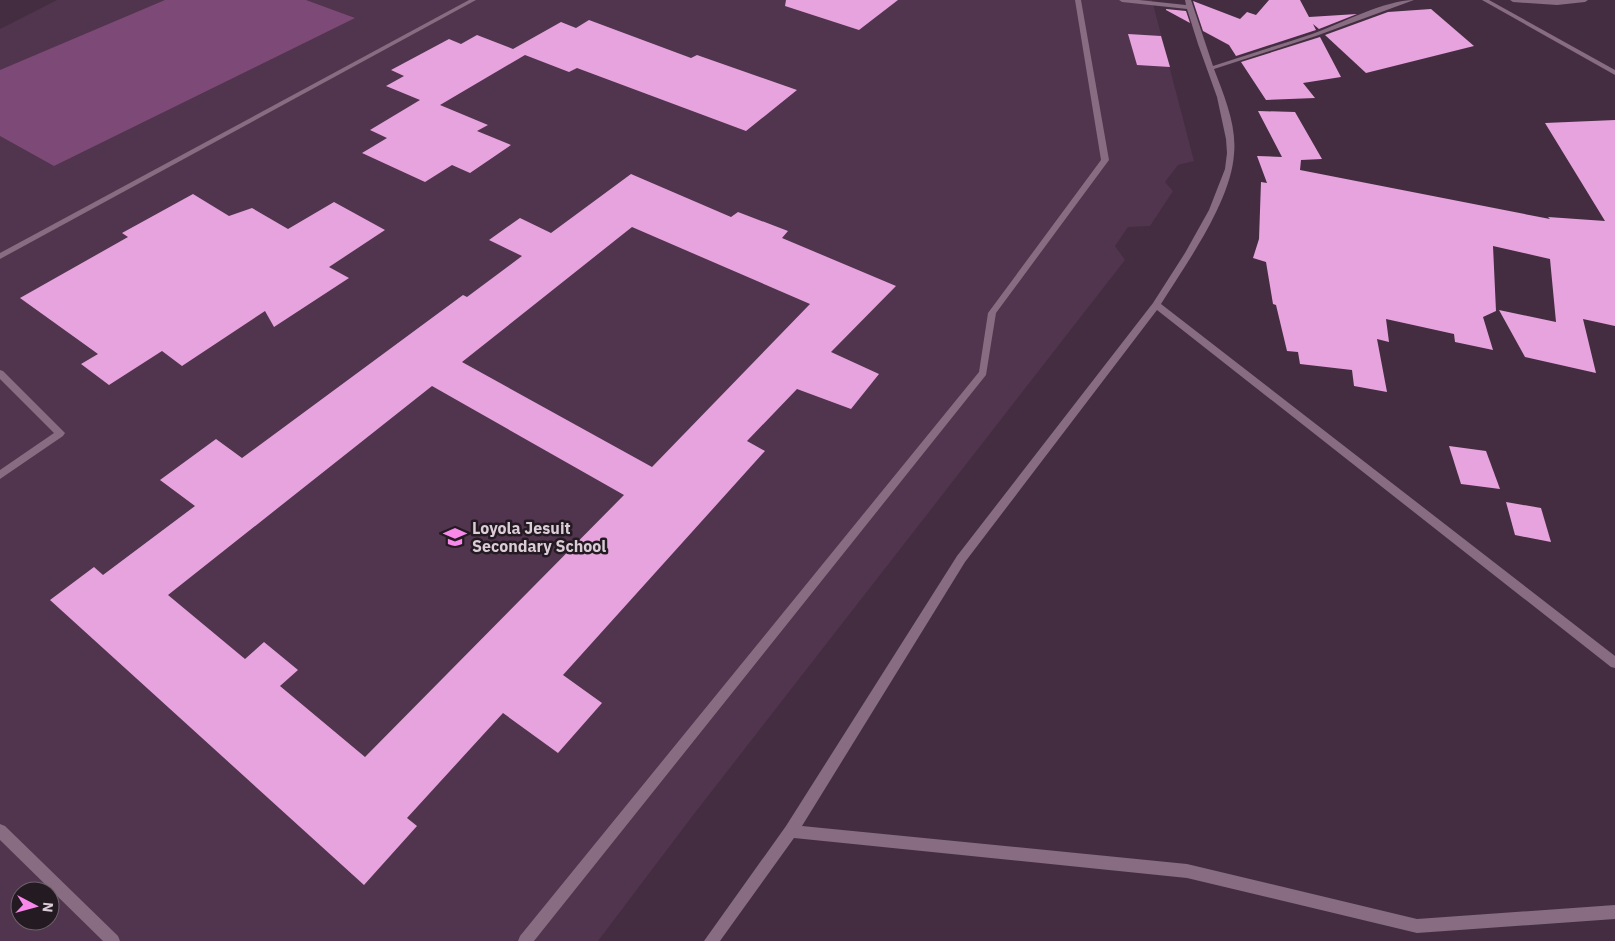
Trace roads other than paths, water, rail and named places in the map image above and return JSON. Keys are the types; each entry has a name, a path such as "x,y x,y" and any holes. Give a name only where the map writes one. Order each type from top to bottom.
{"street":[{"path":"0,256 473,0"},
{"path":"525,941 983,373 992,313 1105,160 1078,0"},
{"path":"711,941 791,831 961,559 1156,306 1184,262 1227,178 1231,155 1228,127 1212,68 1201,43 1189,4 1122,0"},
{"path":"1212,68 1314,36 1373,12 1411,0"},
{"path":"1485,0 1615,74"},
{"path":"1513,0 1557,3 1585,0"},
{"path":"1156,306 1615,663"},
{"path":"0,373 60,433 0,474"},
{"path":"0,831 113,941"},
{"path":"791,831 1188,872 1417,926 1615,912"}],"place":[{"name":"Loyola Jesuit Secondary School","path":"455,537"}]}
